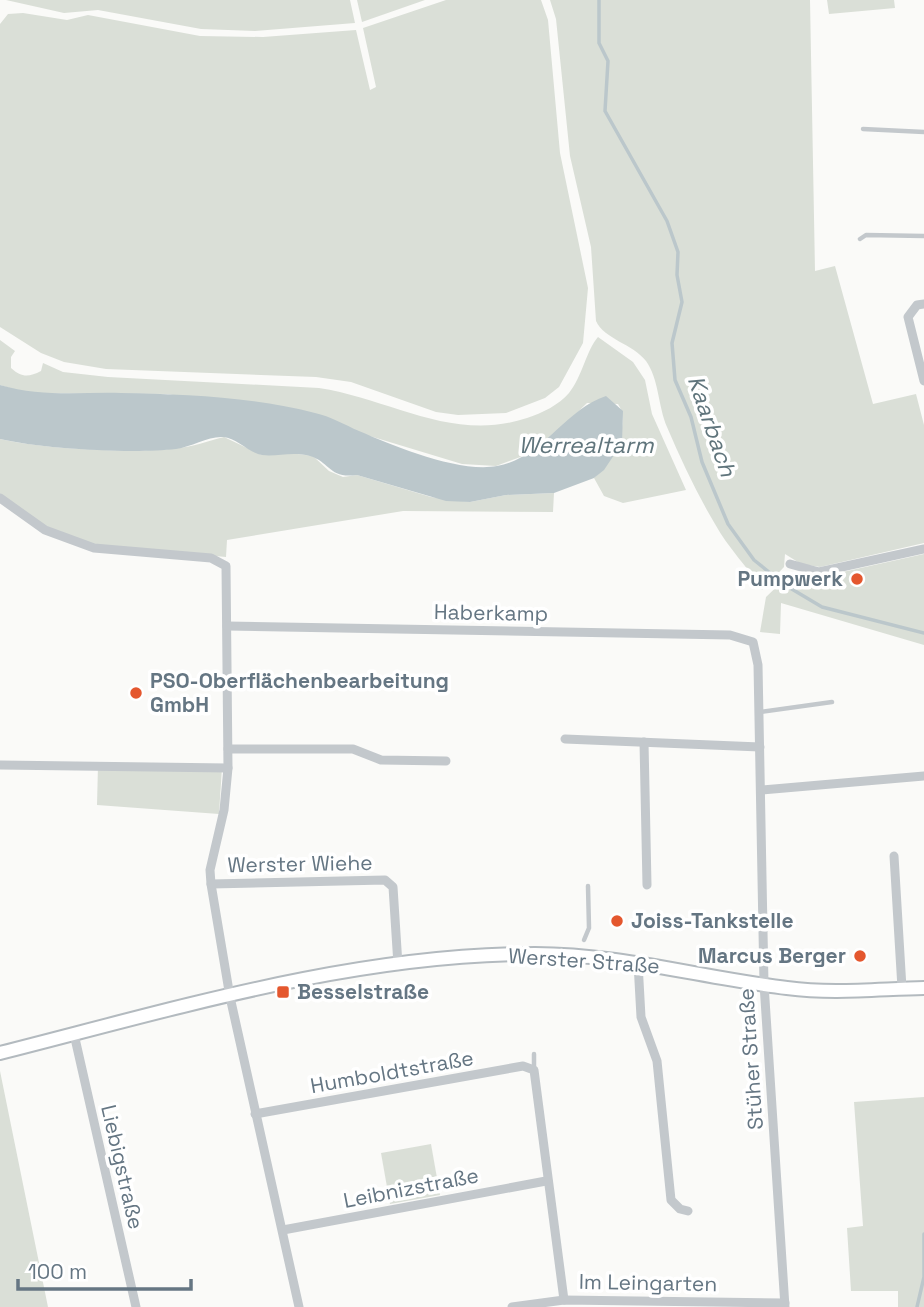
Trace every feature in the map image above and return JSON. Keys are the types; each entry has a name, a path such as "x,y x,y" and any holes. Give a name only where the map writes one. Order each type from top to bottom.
{"main road":[{"name":"Werster Straße","path":"0,1053 345,972 484,955 538,954 638,963 818,992 924,988"}],"street":[{"path":"924,304 917,305 908,317 924,381"},
{"path":"0,498 45,530 94,548 211,558 226,566 228,768 224,810 210,870 211,884 230,997 299,1307"},
{"path":"790,564 819,572 924,550"},
{"name":"Haberkamp","path":"227,626 730,635 753,642"},
{"name":"Stüher Straße","path":"753,642 758,665 764,985 785,1305"},
{"path":"565,739 760,747"},
{"path":"644,742 647,885"},
{"path":"228,749 353,749 381,761 446,761"},
{"path":"0,765 228,768"},
{"path":"761,790 924,776"},
{"path":"894,856 902,988"},
{"name":"Werster Wiehe","path":"211,884 385,880 393,887 398,965"},
{"path":"638,963 641,1017 657,1061 671,1200 680,1209 688,1211"},
{"name":"Liebigstraße","path":"75,1034 136,1307"},
{"name":"Humboldtstraße","path":"255,1114 523,1066 534,1070"},
{"path":"534,1070 546,1181 551,1189 564,1300"},
{"name":"Leibnizstraße","path":"283,1230 546,1181"},
{"name":"Im Leingarten","path":"512,1307 564,1300 785,1305"}],"lane":[{"path":"863,129 924,132"},
{"path":"860,239 866,235 924,236"},
{"path":"759,712 832,702"},
{"path":"584,940 589,928 588,886"},
{"path":"534,1054 534,1070"}],"shaded area":[{"path":"6,0 350,0 355,23 255,31 201,29 98,10 64,13"},
{"path":"357,0 425,0 362,22"},
{"path":"446,0 541,0 548,20 560,153 588,288 583,343 559,387 545,398 506,413 458,415 436,412 351,382 316,377 106,369 64,362 41,353 0,327 0,24 8,14 23,13 67,20 88,15 200,36 263,37 356,30 370,90 376,87 363,28"},
{"path":"550,0 810,0 815,271 835,266 873,404 916,394 924,425 924,543 820,567 801,564 785,554 784,567 762,590 720,533 672,439 656,384 646,361 605,332 596,321 591,247 570,156 556,19"},
{"path":"827,0 894,0 895,8 829,14"},
{"path":"598,337 633,362 645,380 652,414 686,490 623,503 604,496 594,478 607,464 618,443 623,422 618,404 587,403 552,437 526,455 496,466 462,464 373,437 168,394 25,393 0,385 0,340 15,351 11,357 11,368 22,375 41,371 43,363 63,372 108,377 319,388 346,393 422,417 473,425 500,424 538,414 565,397 574,386"},
{"path":"224,437 262,455 282,452 313,456 329,471 343,477 357,475 431,497 470,502 506,495 554,493 553,512 403,511 227,540 226,557 94,545 44,527 0,496 0,439 63,448 137,451 183,447"},
{"path":"924,554 924,645 781,603 780,634 760,632 766,597 790,574 820,577"},
{"path":"98,765 222,767 219,814 97,805"},
{"path":"0,1071 48,1307 0,1307"},
{"path":"924,1097 924,1307 898,1307 898,1291 851,1291 847,1228 863,1226 854,1102"},
{"path":"431,1144 440,1195 390,1204 381,1153"}],"water":[{"name":"Werrealtarm","path":"0,385 45,393 169,394 267,403 326,416 426,457 481,467 497,466 528,454 578,412 606,396 623,411 622,443 604,470 594,478 554,493 506,495 470,502 446,501 357,475 341,475 310,456 257,454 223,437 176,449 136,451 63,448 0,439"}],"waterway":[{"name":"Kaarbach","path":"599,0 599,43 608,61 605,111 667,221 678,252 677,275 682,302 672,343 675,380 691,417 702,462 728,524 754,560 785,585 822,607 924,633"},
{"name":"Kaarbach","path":"917,1307 924,1277 924,1234"}],"place":[{"name":"Pumpwerk","path":"857,579"},
{"name":"PSO-Oberflächenbearbeitung GmbH","path":"136,693"},
{"name":"Joiss-Tankstelle","path":"617,921"},
{"name":"Marcus Berger","path":"860,956"},
{"name":"Besselstraße","path":"283,992"}]}
